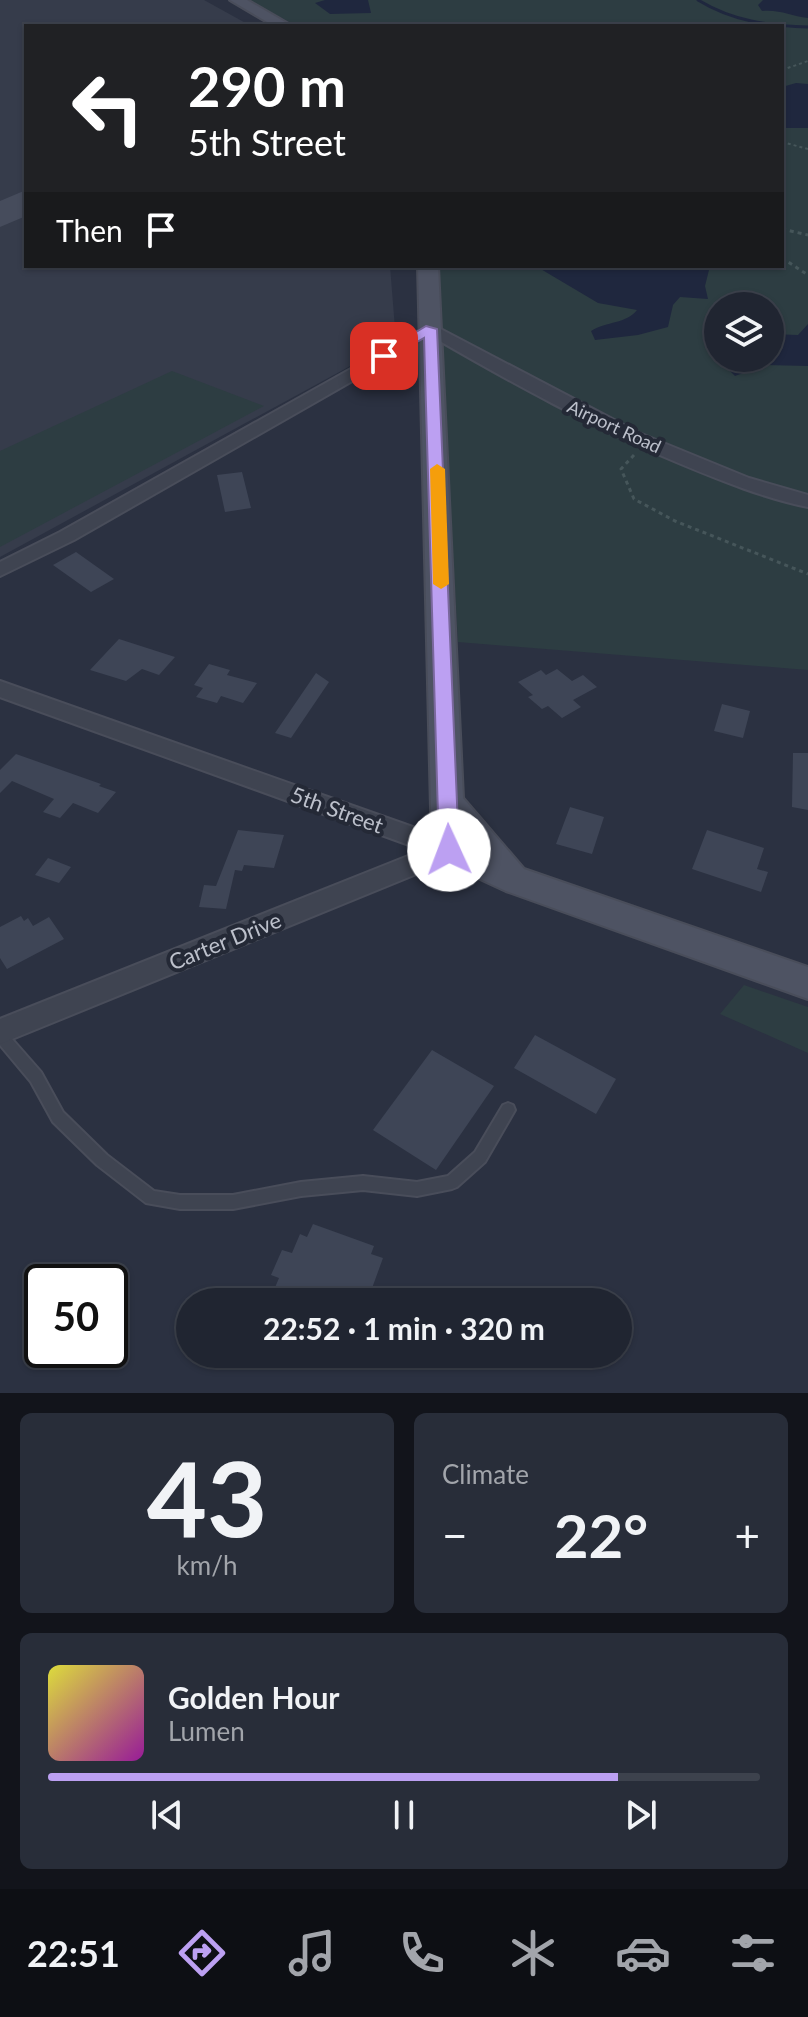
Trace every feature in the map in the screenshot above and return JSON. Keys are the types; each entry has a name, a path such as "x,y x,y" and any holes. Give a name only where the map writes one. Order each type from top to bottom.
{"main road":[{"path":"237,0 281,24"},
{"path":"428,268 449,850"},
{"path":"447,801 518,881"},
{"name":"5th Street","path":"449,850 518,881 808,983"}],"street":[{"name":"Airport Road","path":"431,329 526,385 645,443 779,497 808,501"},
{"path":"0,570 67,536 431,329"},
{"name":"5th Street","path":"0,689 449,850"},
{"name":"Carter Drive","path":"0,1034 449,850"}],"lane":[{"path":"0,1034 36,1077 58,1117 102,1160 151,1198 180,1202 233,1202 301,1189 363,1183 417,1189 452,1182 480,1157 508,1110"}],"path":[{"path":"784,69 808,61"},
{"path":"784,143 808,149"},
{"path":"784,229 808,235"},
{"path":"784,259 808,275"},
{"path":"645,443 621,469 634,499 675,521 808,574"}],"shaded area":[{"path":"0,0 204,0 247,24 24,24 24,268 390,268 396,341 0,557"},
{"path":"248,0 808,0 808,670 458,642 436,268 784,268 784,24 293,24"},
{"path":"325,0 368,0 371,13 330,14 315,3"},
{"path":"763,0 808,0 808,18 762,11 758,5"},
{"path":"808,84 808,128 784,128 784,86"},
{"path":"539,268 710,268 704,299 680,297 673,305 668,327 638,335 595,340 591,331 627,318 637,310 598,303"},
{"path":"808,324 808,366 784,365 784,334 798,335"},
{"path":"172,371 264,406 0,547 0,451"},
{"path":"744,985 808,1007 808,1053 720,1014"}],"building":[{"path":"242,472 251,508 225,512 217,475"},
{"path":"76,552 114,579 91,592 53,565"},
{"path":"119,639 175,657 159,675 142,669 126,681 90,670"},
{"path":"209,664 230,670 227,675 257,683 243,703 221,696 217,703 196,697 203,688 194,685"},
{"path":"557,669 572,681 583,675 597,687 573,700 581,707 562,718 548,706 542,709 528,697 533,695 518,682 541,670 546,675"},
{"path":"316,673 329,682 291,738 275,733"},
{"path":"722,704 750,711 743,738 714,731"},
{"path":"793,753 808,753 808,810 792,807"},
{"path":"16,754 116,792 98,813 73,803 60,818 43,812 54,799 12,781 0,793 0,770"},
{"path":"570,807 604,817 592,854 556,844"},
{"path":"238,830 284,835 274,868 244,865 242,871 235,870 226,909 199,907 204,885 216,886"},
{"path":"707,830 764,848 757,869 768,872 761,892 692,869"},
{"path":"48,858 71,867 59,883 35,875"},
{"path":"21,916 24,921 28,918 33,926 49,917 64,939 7,969 0,958 0,927"},
{"path":"535,1035 616,1079 596,1114 514,1068"},
{"path":"432,1050 494,1086 436,1170 373,1130"},
{"path":"313,1224 374,1246 371,1254 383,1258 372,1288 275,1288 279,1278 271,1275 282,1250 292,1253 300,1234 307,1237"}],"waterway":[{"path":"698,0 724,13 772,24"},
{"path":"784,25 808,27"}],"taxiway":[{"path":"0,216 24,202"}],"slow traffic":[{"path":"437,469 441,584"}],"route":[{"path":"384,356 431,329 449,850"}]}
